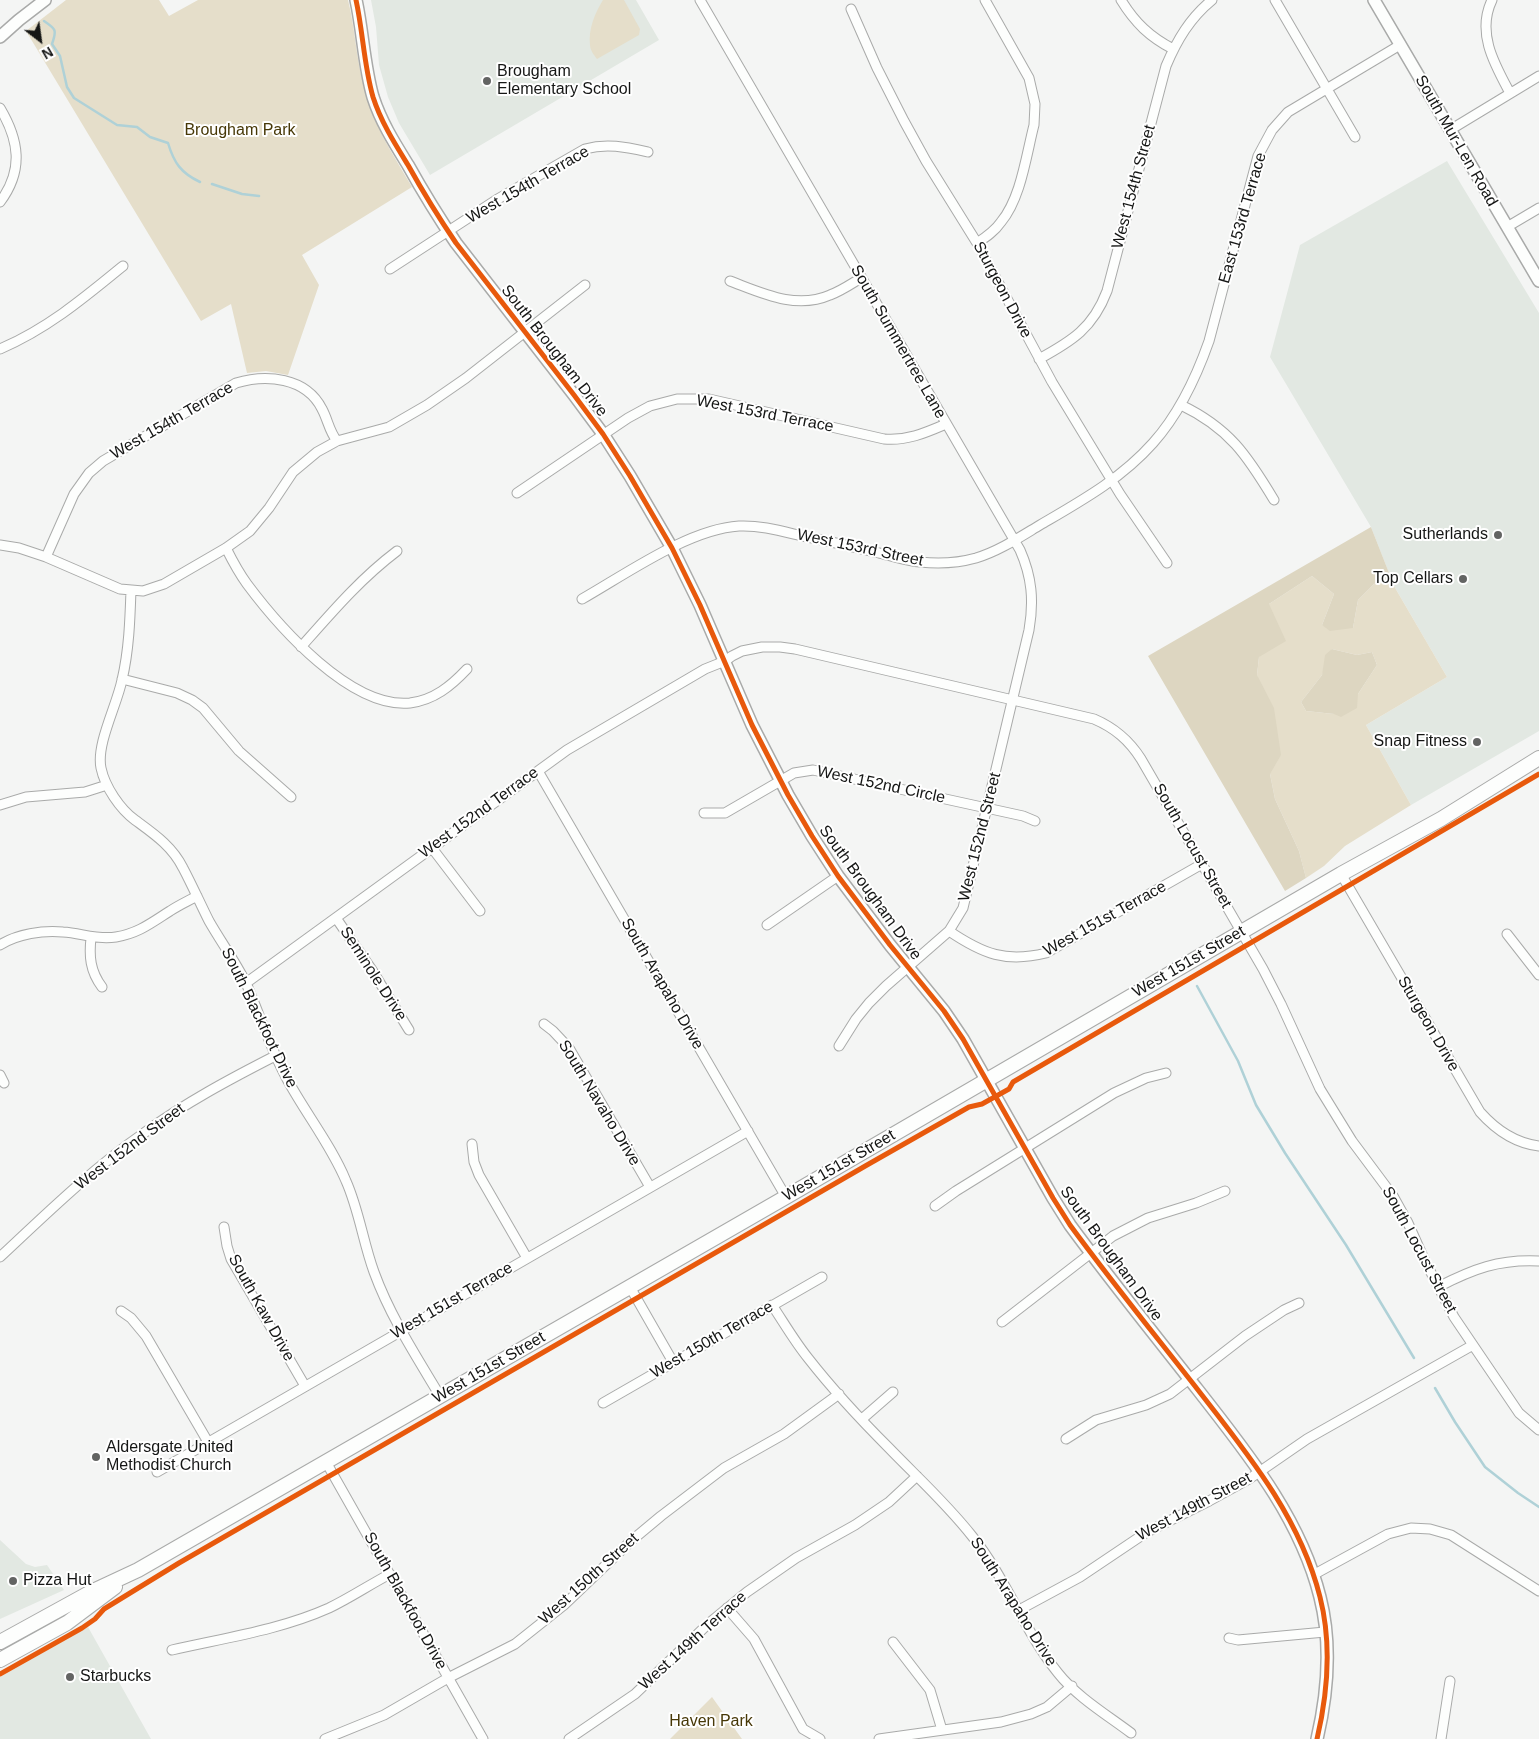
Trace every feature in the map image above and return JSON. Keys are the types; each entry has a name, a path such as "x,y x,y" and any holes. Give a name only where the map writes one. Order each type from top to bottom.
{"main road":[{"name":"West 151st Street","path":"0,1642 105,1585 138,1570 786,1197 1242,931 1429,826 1539,758"},
{"name":"West 151st Street","path":"0,1660 67,1623 138,1570"},
{"path":"67,1623 65,1614 67,1611 105,1585"}],"street":[{"path":"0,37 46,0"},
{"name":"South Brougham Drive","path":"356,0 367,72 374,98 393,141 449,232 486,284 603,434 630,476 672,548 700,605 752,726 812,836 838,876 958,1032 1053,1198 1090,1252 1260,1472 1294,1526 1302,1542 1322,1603 1328,1662 1327,1688 1317,1739"},
{"name":"South Summertree Lane","path":"700,0 1014,540 1026,565 1031,582 1032,615 1012,700"},
{"path":"977,243 998,226 1014,200 1034,125 1035,104 1032,86 1025,68 985,0"},
{"path":"1121,0 1134,20 1145,31 1156,40 1173,49"},
{"name":"West 154th Street","path":"1039,359 1075,338 1090,322 1102,304 1166,66 1173,49 1192,20 1212,0"},
{"path":"1275,0 1355,137"},
{"name":"South Mur-Len Road","path":"1374,0 1539,281"},
{"path":"1492,0 1489,6 1486,25 1487,40 1495,64 1510,93"},
{"name":"Sturgeon Drive","path":"851,9 877,68 926,161 977,243 1039,359 1112,481 1142,529 1167,563"},
{"name":"East 153rd Terrace","path":"1169,422 1181,405 1198,371 1209,341 1258,156 1272,130 1288,112 1400,45"},
{"path":"1450,130 1539,76"},
{"path":"0,108 14,136 17,153 16,171 12,184 0,202"},
{"name":"West 154th Terrace","path":"390,269 496,200 585,149 610,144 648,152"},
{"path":"1507,227 1539,208"},
{"path":"0,349 50,323 123,266"},
{"path":"730,282 774,298 798,302 829,296 861,278"},
{"path":"0,545 19,548 46,557 120,589 143,590 164,584 226,548 250,531 260,520 293,472 317,452 337,441 377,431 396,422 466,378 585,285"},
{"name":"West 154th Terrace","path":"46,557 74,494 89,473 103,461 236,383 258,378 272,378 294,384 305,390 322,408 330,433 337,441"},
{"name":"West 153rd Terrace","path":"517,493 628,418 650,406 668,401 689,398 709,400 884,439 914,437 946,424"},
{"path":"1181,405 1205,418 1229,436 1244,452 1274,500"},
{"name":"West 153rd Street","path":"582,599 672,548 701,534 722,528 759,527 909,560 936,563 976,558 1014,540 1112,481 1130,467 1154,442 1169,422"},
{"path":"226,548 246,583 276,620 315,660 367,695 394,703 410,703 425,700 451,686 468,669"},
{"path":"302,647 359,582 397,551"},
{"name":"South Blackfoot Drive","path":"132,590 130,633 122,679 102,748 101,767 108,785 125,810 134,820 162,840 182,865 209,920 232,957 246,984 275,1056 302,1105 333,1154 346,1180 356,1206 374,1272 385,1299 440,1396"},
{"name":"South Locust Street","path":"725,661 734,655 753,648 780,647 1094,718 1109,725 1125,738 1141,759 1242,931 1281,1004 1320,1089 1352,1141 1393,1196 1454,1317 1519,1413 1539,1430"},
{"name":"West 152nd Terrace","path":"246,984 576,745 705,669 725,661"},
{"path":"122,679 177,693 204,708 238,751 291,797"},
{"name":"West 152nd Street","path":"839,1046 856,1019 869,1004 949,931 963,908 1012,700"},
{"name":"West 152nd Circle","path":"704,813 725,812 794,773 813,770 1023,816 1035,821"},
{"name":"South Arapaho Drive","path":"538,771 786,1197"},
{"path":"0,805 26,797 85,792 108,785"},
{"path":"432,848 480,911"},
{"name":"West 151st Terrace","path":"949,931 969,944 994,955 1019,958 1046,953 1202,864"},
{"name":"Sturgeon Drive","path":"1341,874 1480,1112 1492,1126 1502,1133 1524,1143 1539,1146"},
{"path":"767,925 838,876"},
{"path":"0,945 16,938 48,932 63,932 91,938 115,937 138,931 197,896"},
{"name":"Seminole Drive","path":"336,918 372,970 409,1030"},
{"path":"1508,934 1539,975"},
{"path":"91,938 89,956 91,965 102,987"},
{"name":"South Navaho Drive","path":"544,1024 569,1048 650,1187"},
{"name":"West 152nd Street","path":"0,1258 73,1189 142,1134 203,1094 275,1056"},
{"path":"935,1206 1025,1148 1126,1087 1146,1078 1166,1073"},
{"name":"West 151st Terrace","path":"157,1472 748,1131"},
{"path":"472,1144 474,1162 479,1175 527,1258"},
{"path":"1002,1322 1113,1236 1148,1218 1225,1192"},
{"name":"South Kaw Drive","path":"224,1226 227,1246 232,1259 305,1386"},
{"path":"1438,1287 1483,1266 1502,1261 1539,1260"},
{"name":"West 150th Terrace","path":"603,1403 822,1277"},
{"path":"630,1287 673,1362"},
{"path":"1066,1439 1096,1420 1146,1405 1170,1394 1245,1336 1284,1310 1299,1303"},
{"name":"South Arapaho Drive","path":"772,1305 808,1358 839,1394 972,1535 998,1572 1042,1652 1060,1675 1088,1701 1131,1733"},
{"path":"120,1311 131,1318 146,1336 208,1442"},
{"name":"West 149th Street","path":"1019,1610 1080,1577 1147,1532 1209,1501 1260,1472 1307,1439 1474,1345"},
{"path":"862,1420 893,1392"},
{"name":"West 150th Street","path":"325,1739 384,1716 448,1678 515,1644 564,1604 630,1542 661,1516 724,1468 784,1434 839,1394"},
{"name":"South Blackfoot Drive","path":"326,1462 483,1739"},
{"name":"West 149th Terrace","path":"569,1739 634,1694 708,1624 747,1592 796,1558 855,1525 889,1502 917,1476"},
{"path":"1313,1575 1388,1534 1411,1528 1430,1529 1451,1535 1539,1592"},
{"path":"172,1650 276,1627 305,1617 330,1608 390,1574"},
{"path":"727,1608 754,1639 803,1728 820,1739"},
{"path":"1229,1638 1238,1640 1325,1632"},
{"path":"893,1642 930,1690 942,1730"},
{"path":"1441,1739 1450,1681"},
{"path":"879,1739 1001,1722 1031,1714 1047,1707 1072,1686"}],"shaded area":[{"name":"Brougham Elementary School","path":"371,0 636,0 659,40 430,175 399,123 388,97 379,65 376,27"},
{"path":"1447,161 1539,313 1539,731 1411,805 1366,725 1447,677 1394,586 1371,527 1270,357 1300,245"},
{"path":"1371,527 1391,578 1374,584 1358,600 1353,628 1330,631 1322,625 1334,594 1312,576 1269,604 1286,641 1259,657 1257,675 1274,708 1281,755 1270,774 1275,799 1299,851 1306,878 1285,891 1148,656"},
{"path":"1332,649 1357,655 1372,652 1377,665 1358,694 1357,708 1341,717 1334,714 1306,711 1301,702 1322,675 1325,655"},
{"path":"0,1540 26,1564 35,1567 47,1565 64,1590 0,1619"},
{"path":"88,1627 151,1739 0,1739 0,1677"}],"green space":[{"name":"Brougham Park","path":"66,0 159,0 169,16 198,0 348,0 361,73 371,111 383,137 412,187 302,255 319,285 288,375 266,371 247,373 231,304 201,321 26,31"},
{"path":"603,0 624,0 640,29 639,35 597,59 591,49 590,33 595,16"},
{"path":"1312,576 1334,594 1322,625 1353,628 1358,600 1374,584 1391,578 1447,677 1366,725 1411,805 1345,846 1324,866 1306,878 1299,851 1275,799 1270,774 1257,675 1269,604","holes":["1332,649 1357,655 1372,652 1377,665 1358,694 1334,714 1306,711 1301,702 1322,675"]},
{"name":"Haven Park","path":"712,1697 742,1739 670,1739"}],"waterway":[{"path":"44,21 54,30 55,36 52,44 60,56 67,87 74,98 117,125 137,127 150,137 168,143 179,167 200,182"},
{"path":"212,184 242,194 259,196"},
{"path":"1197,986 1238,1061 1256,1105 1285,1153 1346,1245 1414,1358"},
{"path":"1435,1388 1485,1467 1539,1507"}],"cycle path":[{"path":"356,0 370,85 376,106 389,132 431,205 456,243 574,395 603,434 630,476 672,548 700,605 752,725 788,795 812,836 838,876 890,945 944,1011 963,1039 1070,1225 1235,1438 1286,1513 1311,1568 1324,1615 1327,1650 1326,1686 1317,1739"},
{"path":"0,1674 82,1628 95,1619 104,1609 179,1563 867,1165 969,1107 982,1104 1009,1089 1013,1082 1539,774"}],"place":[{"name":"Brougham Elementary School","path":"487,81"},
{"name":"Sutherlands","path":"1498,535"},
{"name":"Top Cellars","path":"1463,579"},
{"name":"Snap Fitness","path":"1477,742"},
{"name":"Aldersgate United Methodist Church","path":"96,1457"},
{"name":"Pizza Hut","path":"13,1581"},
{"name":"Starbucks","path":"70,1677"}]}
